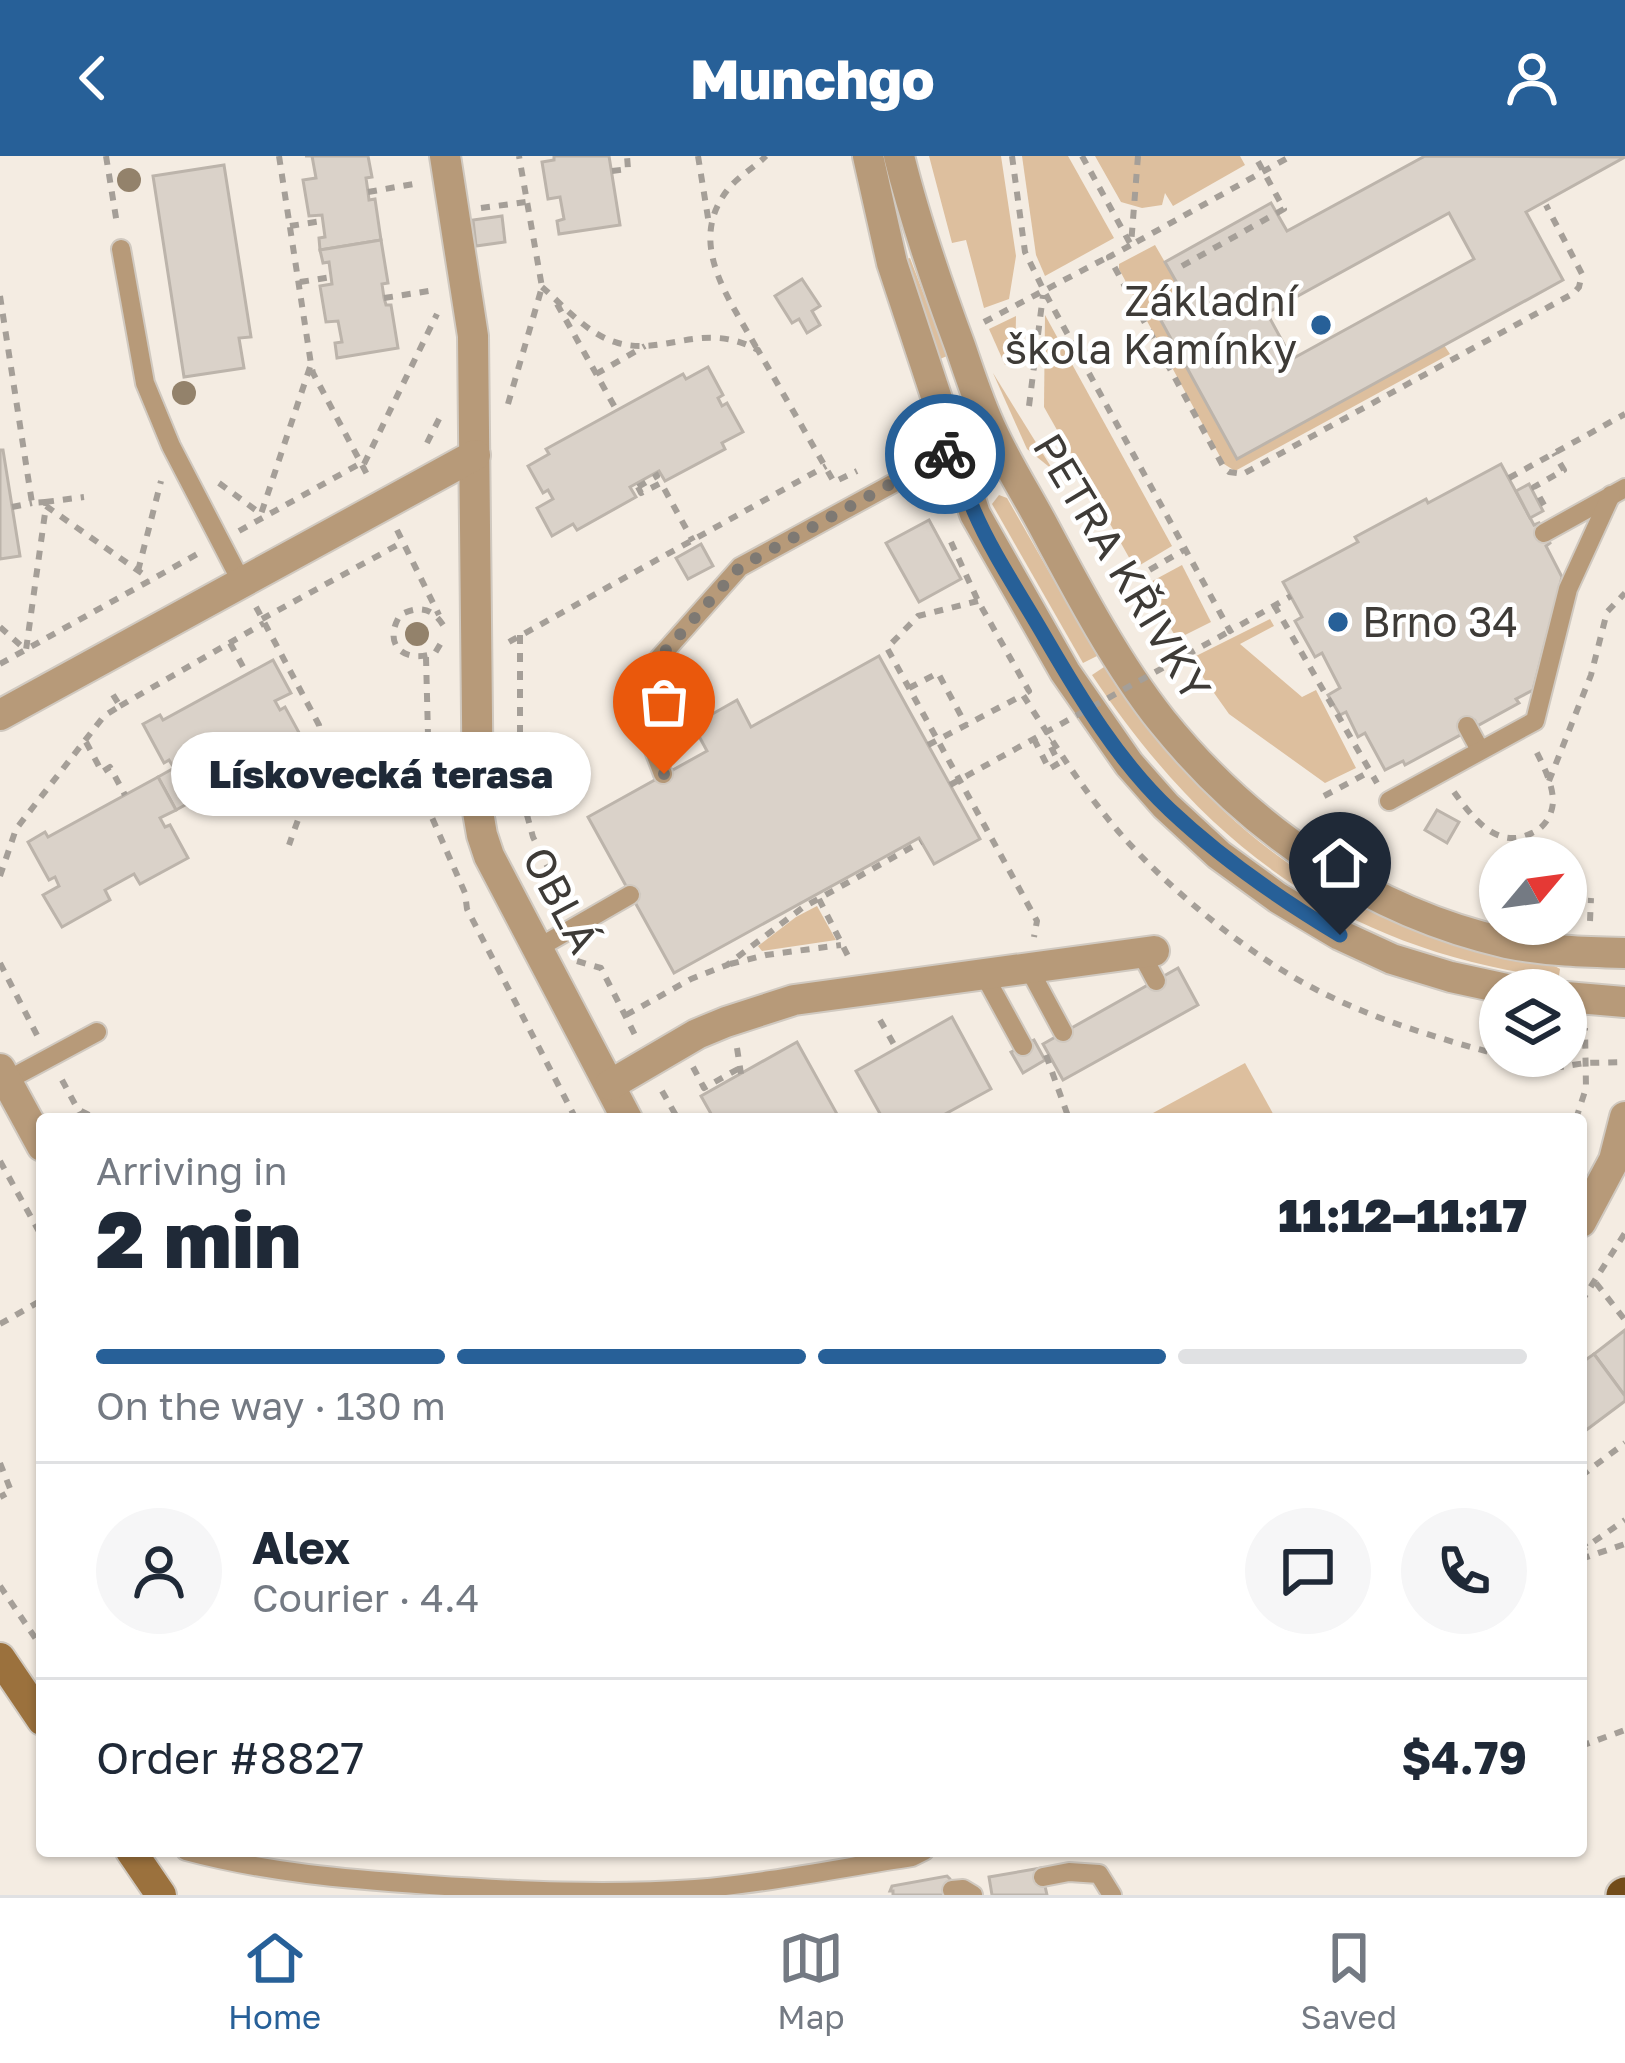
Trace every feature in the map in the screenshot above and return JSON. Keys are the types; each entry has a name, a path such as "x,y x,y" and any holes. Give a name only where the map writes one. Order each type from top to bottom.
{"main road":[{"path":"0,1658 36,1711"},
{"path":"134,1857 161,1895"}],"street":[{"path":"868,156 892,263 975,514 1065,672 1118,750 1166,806 1219,855 1278,898 1340,935 1392,958 1479,982"},
{"name":"PETRA KŘIVKY","path":"899,156 928,259 991,430 1081,594 1159,717 1203,770 1309,858 1366,891 1434,921 1507,943 1625,953"},
{"name":"OBLÁ","path":"433,162 454,212 473,336 482,835 490,856 548,942 624,1113"},
{"path":"0,715 245,589 475,455"},
{"path":"610,1085 697,1034 794,1000 1028,968 1154,965"},
{"path":"1587,999 1625,1002"},
{"path":"3,1075 36,1135"},
{"path":"1587,1213 1620,1161 1625,1117"}],"lane":[{"path":"121,249 146,383 171,446 245,589"},
{"path":"664,774 650,740 659,658 740,567 991,430"},
{"path":"1544,533 1618,492"},
{"path":"1389,801 1535,721 1568,589 1618,492"},
{"path":"1467,726 1480,750"},
{"path":"548,942 630,895"},
{"path":"1028,968 1064,1032"},
{"path":"983,973 1023,1046"},
{"path":"3,1075 97,1032"},
{"path":"209,1857 351,1879 646,1892 752,1882 912,1857"},
{"path":"1043,1876 1069,1871 1099,1874 1112,1895"},
{"path":"952,1890 980,1892"}],"path":[{"path":"106,156 121,249"},
{"path":"279,156 313,373 374,487 383,479"},
{"path":"502,425 542,286 519,156"},
{"path":"612,171 628,169 627,156"},
{"path":"698,156 715,274 834,482 867,465"},
{"path":"710,233 712,217 732,185 766,156"},
{"path":"1012,156 1025,252 1230,631"},
{"path":"1082,156 1130,244"},
{"path":"1130,244 1138,156"},
{"path":"1182,266 1284,209 1255,156"},
{"path":"984,322 1291,156"},
{"path":"368,192 423,182 433,162"},
{"path":"454,212 526,202"},
{"path":"1109,257 1224,468 1243,474 1574,293 1582,274 1546,205"},
{"path":"290,226 322,221"},
{"path":"298,283 332,277"},
{"path":"542,286 602,337 626,344 716,337 758,350"},
{"path":"384,298 439,289 442,324"},
{"path":"1029,406 1044,291"},
{"path":"0,296 32,503"},
{"path":"553,296 616,411"},
{"path":"0,664 362,464 441,305"},
{"path":"596,374 650,344"},
{"path":"262,516 311,364"},
{"path":"0,400 16,398"},
{"path":"420,453 445,406"},
{"path":"1509,478 1625,414"},
{"path":"138,571 171,446 262,516"},
{"path":"1534,487 1564,470 1554,453"},
{"path":"495,650 826,466"},
{"path":"656,473 638,487 641,493 661,483 693,541"},
{"path":"11,507 84,497"},
{"path":"45,504 148,582"},
{"path":"26,650 45,504"},
{"path":"391,519 451,640"},
{"path":"950,538 978,601 1029,691 1023,695"},
{"path":"0,876 16,829 104,716 403,542"},
{"path":"1134,579 1184,550"},
{"path":"245,589 320,725 323,745 289,845"},
{"path":"1549,781 1591,675 1607,612 1625,593"},
{"path":"950,785 1291,596"},
{"path":"978,601 918,616 887,648 1036,921 1028,968"},
{"path":"1274,605 1352,745"},
{"path":"409,610 430,610 444,627 441,646 426,657 406,656 394,642 396,621 409,610"},
{"path":"0,627 26,650"},
{"path":"520,635 522,790 533,837 557,886 547,914 548,942 571,959 601,968 638,1042"},
{"path":"230,644 247,674"},
{"path":"909,688 938,673 966,725"},
{"path":"103,678 120,706"},
{"path":"1462,804 1501,838 1517,838 1541,827 1553,800 1523,727"},
{"path":"1034,739 1049,769 1059,764 1051,740"},
{"path":"85,741 102,772 110,767 125,795"},
{"path":"1324,796 1369,772"},
{"path":"967,816 976,811"},
{"path":"727,965 802,908 921,842"},
{"path":"1590,930 1592,898"},
{"path":"819,899 896,1048"},
{"path":"626,1015 727,965 843,945"},
{"path":"0,963 41,1043"},
{"path":"687,1057 704,1088 738,1069 741,1074"},
{"path":"1587,1063 1624,1062"},
{"path":"57,1072 79,1113"},
{"path":"1578,1113 1586,1077"},
{"path":"657,1081 675,1113"},
{"path":"77,1110 84,1113"},
{"path":"0,1161 36,1226"},
{"path":"1587,1294 1625,1233"},
{"path":"1595,1283 1625,1321"},
{"path":"0,1324 36,1303"},
{"path":"1587,1472 1625,1443"},
{"path":"0,1463 11,1491 0,1497"},
{"path":"1587,1541 1625,1520"},
{"path":"1587,1557 1625,1544"},
{"path":"0,1586 36,1639"},
{"path":"1587,1744 1625,1730"}],"shaded area":[{"path":"929,156 1001,156 1016,256 1009,299 984,308 966,240 952,243"},
{"path":"1022,156 1068,156 1114,238 1045,276 1036,255"},
{"path":"1095,156 1240,156 1245,165 1173,206 1165,193 1162,205 1142,208 1121,202"},
{"path":"1155,245 1181,290 1153,307 1237,459 1444,345 1450,354 1235,471 1224,464 1119,269 1119,264"},
{"path":"910,258 947,356 933,362 902,260"},
{"path":"1045,315 1172,546 1135,568 1044,407"},
{"path":"1016,316 1015,362 1005,365 989,329"},
{"path":"993,373 1053,470 1027,449"},
{"path":"999,495 1007,498 1097,656 1083,663 992,504"},
{"path":"1182,565 1211,622 1177,639 1145,585"},
{"path":"1270,619 1274,626 1240,644 1302,697 1316,690 1356,768 1325,783 1229,714 1190,659"},
{"path":"1104,667 1205,793 1283,860 1327,888 1426,935 1560,969 1507,969 1411,943 1347,916 1288,881 1234,840 1184,792 1092,675"},
{"path":"817,906 836,940 762,951 758,946 796,917"},
{"path":"1245,1063 1273,1113 1153,1113"}],"building":[{"path":"312,156 368,156 369,200 375,199 381,240 320,250 319,238 325,237 322,215 309,216 303,180 316,178"},
{"path":"554,156 609,156 620,225 559,234 557,221 564,219 560,197 548,199 542,162"},
{"name":"Základní škola Kamínky","path":"1425,156 1625,157 1526,212 1563,280 1237,459 1153,306 1181,290 1165,262 1271,203 1287,231","holes":["1449,213 1474,259 1292,359 1267,313"]},
{"path":"224,165 251,337 239,338 244,368 184,377 153,176"},
{"path":"502,216 505,242 476,246 473,220"},
{"path":"381,240 388,283 382,284 384,298 391,305 398,348 337,358 335,343 342,342 338,321 326,322 320,286 332,284 329,262 323,263 320,250"},
{"path":"802,279 820,306 812,311 820,325 807,333 799,319 792,323 775,296"},
{"path":"708,367 723,395 718,398 722,406 727,403 743,432 722,443 725,449 665,481 659,471 630,487 636,497 577,530 573,524 552,536 537,508 553,499 548,490 543,493 528,466 549,454 546,449 683,374 686,379"},
{"path":"0,450 20,556 0,559"},
{"path":"1501,464 1534,525 1539,523 1550,543 1546,546 1562,577 1533,690 1516,699 1519,703 1477,726 1475,721 1460,730 1462,734 1405,765 1403,761 1385,770 1365,733 1358,737 1346,712 1340,715 1328,695 1340,688 1322,653 1315,657 1295,621 1302,617 1283,582 1358,542 1355,537"},
{"path":"1529,484 1543,511 1530,518 1516,491"},
{"path":"929,520 961,579 919,602 886,543"},
{"path":"701,544 713,566 688,579 676,558"},
{"path":"879,656 980,839 934,864 919,838 674,973 588,817 707,751 693,725 737,700 751,727"},
{"path":"273,660 291,693 275,701 280,710 285,707 303,740 255,767 249,756 219,773 225,783 176,810 158,777 174,768 169,760 164,763 143,724 160,715 163,720"},
{"path":"158,777 176,810 160,818 165,827 170,825 188,858 140,884 134,874 105,890 110,900 62,927 43,895 59,886 55,877 49,880 28,842 45,832 48,837"},
{"path":"1437,810 1459,822 1447,843 1425,830"},
{"path":"1178,968 1198,1005 1063,1080 1043,1044"},
{"path":"952,1017 991,1089 947,1113 880,1113 856,1071"},
{"path":"1034,1040 1045,1060 1023,1073 1011,1052"},
{"path":"797,1042 836,1113 711,1113 701,1096"},
{"path":"1625,1330 1625,1396 1594,1354"},
{"path":"1594,1354 1625,1401 1587,1430 1587,1359"},
{"path":"1041,1868 1047,1895 992,1895 989,1877"},
{"path":"947,1876 952,1895 893,1895 890,1891 892,1886"}],"way so far":[{"path":"664,774 650,740 659,658 740,567 945,454"}],"place":[{"name":"Základní škola Kamínky","path":"1321,325"},
{"name":"Brno 34","path":"1338,622"},
{"name":"Lískovecká terasa","path":"664,774"}],"route":[{"path":"945,454 952,450 975,514 1065,672 1129,764 1219,855 1340,935"}]}
